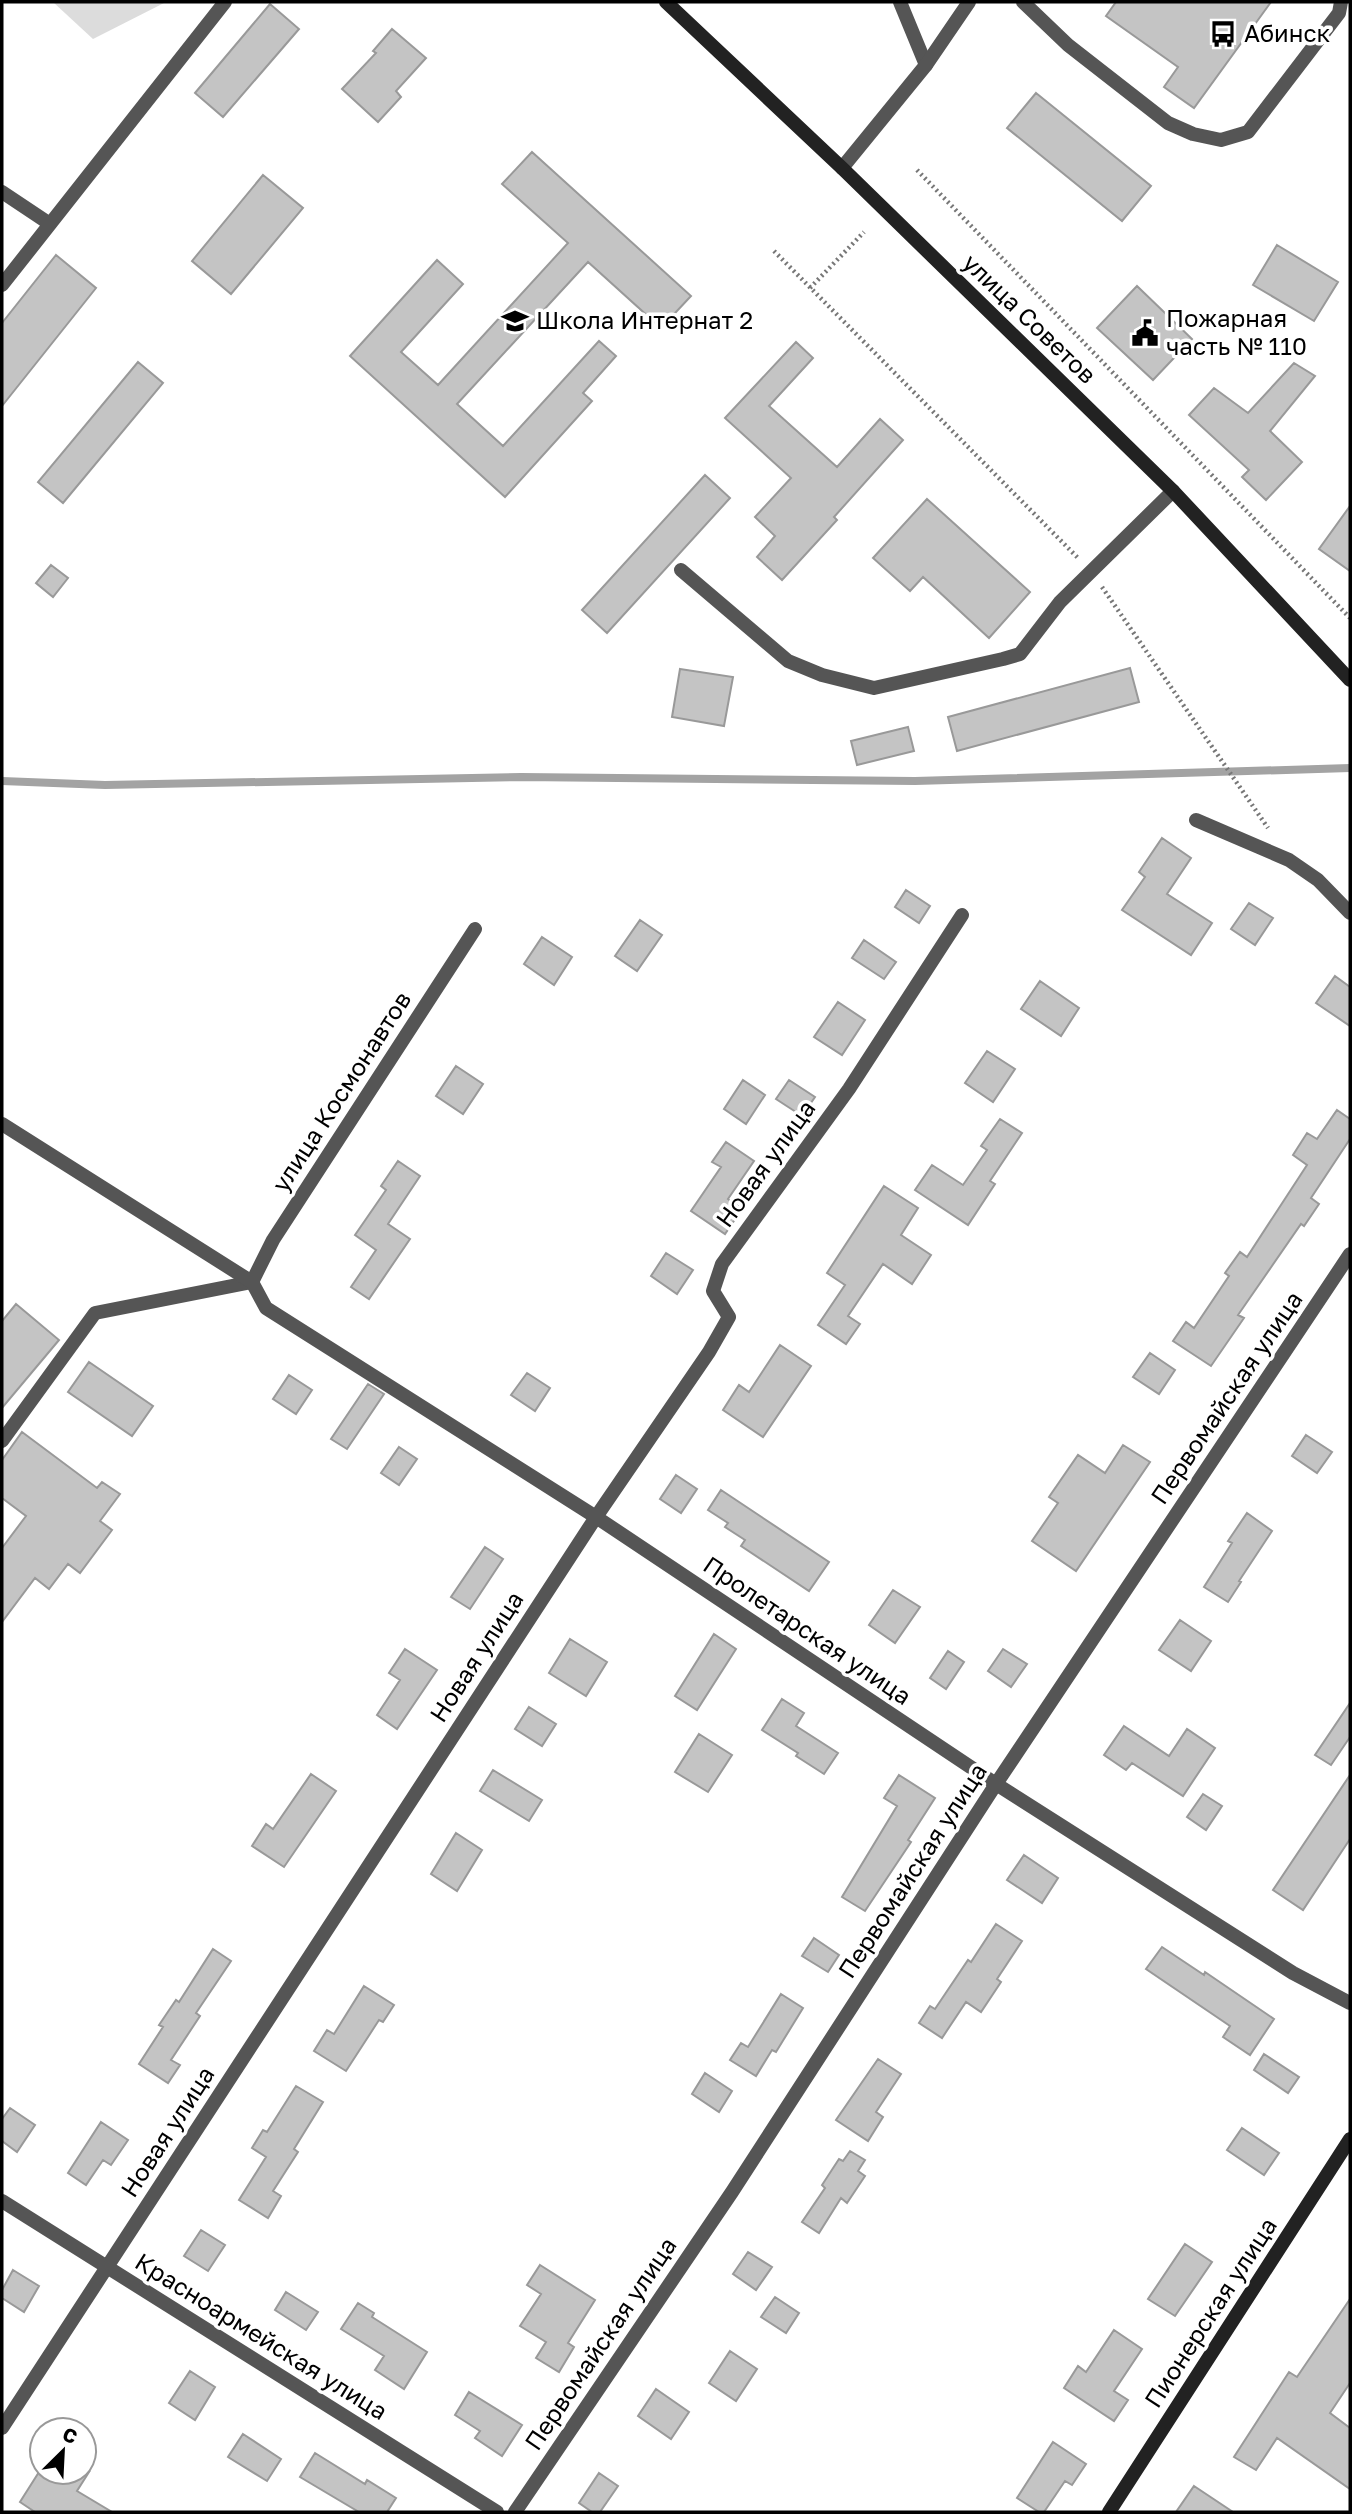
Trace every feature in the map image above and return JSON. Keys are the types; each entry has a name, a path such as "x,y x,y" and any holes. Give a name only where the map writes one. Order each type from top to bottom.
{"main road":[{"name":"улица Советов","path":"666,2 842,168 1173,491 1350,680"},
{"name":"Пионерская улица","path":"1109,2512 1350,2139"}],"street":[{"path":"2,285 225,2"},
{"path":"900,2 926,65"},
{"path":"842,168 926,65 969,2"},
{"path":"1023,2 1068,45 1168,123 1193,134 1221,140 1248,132 1339,13 1341,2"},
{"path":"2,192 50,224"},
{"path":"681,570 788,662 822,675 874,688 1020,654 1060,602 1173,491"},
{"path":"1196,820 1289,860 1318,880 1350,913"},
{"name":"Новая улица","path":"2,2428 596,1517 709,1352 729,1317 713,1291 722,1265 849,1089 962,915"},
{"name":"улица Космонавтов","path":"253,1282 272,1240 475,929"},
{"path":"2,1124 253,1282"},
{"name":"Первомайская улица","path":"514,2512 732,2192 996,1784 1350,1254"},
{"path":"2,1441 94,1313 253,1282"},
{"name":"Пролетарская улица","path":"253,1282 266,1308 596,1517 996,1784 1293,1973 1350,2003"},
{"name":"Красноармейская улица","path":"2,2201 497,2512"}],"path":[{"path":"917,170 1350,618"},
{"path":"810,288 864,232"},
{"path":"774,251 1091,571 1289,860"}],"shaded area":[{"path":"53,2 166,2 93,39"}],"building":[{"path":"1116,2 1271,2 1194,108 1164,87 1178,67 1106,16"},
{"path":"270,4 299,29 223,117 195,93"},
{"path":"392,29 426,58 396,91 401,97 378,122 342,89 376,53 373,51"},
{"path":"1036,93 1151,186 1122,221 1007,128"},
{"path":"532,152 691,296 661,328 588,262 457,404 503,446 599,341 616,356 583,393 592,401 505,497 350,356 437,260 463,284 401,352 438,385 568,243 502,184"},
{"path":"263,175 303,208 231,294 192,261"},
{"path":"1277,245 1338,282 1314,321 1253,285"},
{"path":"56,255 96,288 2,406 2,323"},
{"name":"Пожарная часть № 110","path":"1137,286 1192,339 1153,380 1097,328"},
{"path":"796,342 813,358 769,406 837,467 880,419 903,440 834,517 837,520 782,580 757,557 775,536 755,517 791,478 725,418"},
{"path":"138,362 163,383 63,503 38,482"},
{"path":"1294,363 1315,376 1270,431 1302,462 1266,500 1242,477 1249,470 1189,415 1214,388 1248,413"},
{"path":"705,475 730,498 607,633 582,610"},
{"path":"927,499 1030,592 989,638 923,577 910,591 873,558"},
{"path":"1350,506 1350,571 1319,549"},
{"path":"51,565 68,578 53,597 36,583"},
{"path":"1130,668 1139,702 957,751 948,717"},
{"path":"680,669 733,677 724,726 672,717"},
{"path":"908,727 914,751 857,765 851,741"},
{"path":"1162,838 1191,858 1167,894 1212,923 1191,955 1122,910 1145,877 1139,872"},
{"path":"906,890 930,906 919,923 895,907"},
{"path":"1249,903 1273,918 1255,945 1231,929"},
{"path":"640,920 662,935 637,971 615,956"},
{"path":"542,937 572,957 554,985 524,964"},
{"path":"864,940 896,962 884,979 852,958"},
{"path":"1335,976 1350,987 1350,1026 1316,1003"},
{"path":"1040,981 1079,1008 1061,1036 1021,1009"},
{"path":"838,1002 865,1020 842,1055 814,1037"},
{"path":"987,1051 1015,1069 993,1102 965,1083"},
{"path":"456,1066 483,1084 463,1114 436,1096"},
{"path":"743,1080 765,1095 746,1124 724,1109"},
{"path":"789,1080 815,1097 802,1116 776,1099"},
{"path":"1337,1110 1350,1119 1350,1139 1311,1198 1319,1204 1304,1226 1301,1224 1238,1315 1244,1318 1211,1366 1173,1341 1186,1322 1194,1328 1229,1276 1225,1273 1240,1252 1247,1257 1307,1165 1293,1155 1307,1133 1317,1139"},
{"path":"1000,1119 1022,1133 990,1181 995,1184 968,1225 915,1190 932,1165 963,1185 987,1150 981,1146"},
{"path":"726,1142 754,1161 728,1199 742,1209 725,1234 691,1211 721,1167 712,1162"},
{"path":"398,1161 420,1176 388,1224 410,1239 369,1299 351,1287 376,1250 355,1235 386,1190 381,1186"},
{"path":"884,1186 918,1208 901,1235 931,1255 912,1284 883,1264 848,1316 860,1324 846,1344 818,1325 845,1285 827,1273"},
{"path":"666,1253 693,1270 677,1294 651,1276"},
{"path":"16,1304 59,1340 2,1408 2,1321"},
{"path":"780,1345 811,1366 763,1437 723,1410 739,1385 749,1392"},
{"path":"1150,1353 1175,1370 1159,1394 1133,1377"},
{"path":"89,1362 153,1406 132,1436 68,1392"},
{"path":"527,1373 550,1388 535,1411 511,1395"},
{"path":"289,1375 312,1390 296,1414 273,1399"},
{"path":"368,1384 384,1394 347,1449 331,1439"},
{"path":"22,1432 97,1488 102,1482 120,1494 100,1521 112,1530 80,1573 68,1564 49,1589 35,1578 2,1622 2,1548 26,1516 2,1498 2,1460"},
{"path":"1306,1435 1332,1452 1317,1473 1292,1456"},
{"path":"1123,1445 1150,1462 1076,1571 1032,1541 1058,1503 1049,1497 1078,1455 1105,1473"},
{"path":"399,1447 417,1459 399,1485 381,1473"},
{"path":"676,1475 697,1489 681,1513 660,1499"},
{"path":"721,1490 829,1562 809,1591 741,1546 745,1540 725,1527 728,1523 708,1510"},
{"path":"1247,1513 1272,1531 1228,1602 1204,1587 1232,1543 1228,1541"},
{"path":"485,1547 503,1559 470,1609 451,1597"},
{"path":"893,1590 920,1607 895,1643 869,1625"},
{"path":"1180,1620 1211,1641 1191,1671 1159,1650"},
{"path":"714,1634 736,1649 697,1710 675,1696"},
{"path":"570,1639 607,1662 586,1696 549,1673"},
{"path":"405,1649 437,1670 397,1729 377,1715 400,1680 389,1673"},
{"path":"1003,1649 1027,1664 1011,1687 988,1671"},
{"path":"948,1651 964,1662 946,1689 930,1678"},
{"path":"782,1699 804,1713 796,1726 838,1753 824,1774 762,1730"},
{"path":"1350,1703 1350,1737 1331,1765 1315,1755"},
{"path":"529,1707 556,1724 542,1746 515,1729"},
{"path":"1124,1726 1169,1756 1187,1729 1215,1748 1183,1796 1132,1763 1126,1770 1104,1755"},
{"path":"699,1734 732,1755 708,1792 675,1772"},
{"path":"493,1770 542,1800 529,1821 480,1791"},
{"path":"311,1774 336,1791 284,1867 252,1846 266,1824 273,1829"},
{"path":"899,1775 935,1798 908,1840 911,1842 865,1911 842,1897 897,1806 884,1798"},
{"path":"1350,1775 1350,1839 1303,1910 1273,1890"},
{"path":"1203,1794 1222,1806 1206,1830 1187,1817"},
{"path":"456,1833 482,1850 457,1891 431,1874"},
{"path":"1024,1855 1058,1878 1042,1903 1007,1880"},
{"path":"996,1924 1022,1941 997,1979 1001,1982 981,2012 966,2002 942,2038 919,2023 930,2006 935,2009"},
{"path":"814,1938 839,1955 828,1972 802,1956"},
{"path":"1162,1947 1204,1975 1205,1972 1274,2019 1250,2055 1223,2037 1230,2026 1146,1969"},
{"path":"213,1949 231,1961 196,2013 200,2016 171,2060 180,2065 168,2083 139,2064 163,2027 159,2025 176,2000 179,2002"},
{"path":"364,1986 394,2005 383,2022 379,2020 346,2071 314,2051 327,2030 334,2034"},
{"path":"781,1994 803,2008 776,2052 772,2050 756,2076 730,2060 741,2043 748,2047"},
{"path":"1264,2054 1299,2077 1288,2093 1254,2070"},
{"path":"878,2059 901,2074 876,2112 883,2117 868,2141 836,2120"},
{"path":"705,2073 732,2091 719,2112 692,2094"},
{"path":"296,2086 323,2102 294,2149 298,2152 273,2191 281,2196 268,2218 239,2200 266,2157 252,2148 263,2130 267,2132"},
{"path":"10,2108 35,2125 17,2152 2,2141 2,2119"},
{"path":"101,2122 128,2140 111,2165 103,2160 86,2185 68,2173"},
{"path":"1242,2128 1279,2153 1264,2175 1227,2150"},
{"path":"850,2151 865,2160 858,2171 865,2176 847,2203 841,2198 819,2233 802,2222 825,2188 822,2185 839,2159 843,2161"},
{"path":"201,2230 225,2245 208,2271 184,2256"},
{"path":"1185,2244 1212,2262 1175,2316 1148,2299"},
{"path":"748,2252 772,2267 756,2290 733,2274"},
{"path":"540,2265 595,2300 568,2343 574,2347 559,2372 536,2358 546,2342 520,2326 541,2294 527,2285"},
{"path":"13,2270 39,2286 24,2312 2,2298 2,2290"},
{"path":"286,2292 318,2312 306,2330 275,2310"},
{"path":"775,2297 799,2313 786,2333 761,2317"},
{"path":"1350,2299 1350,2383 1330,2413 1350,2428 1350,2489 1277,2438 1256,2470 1234,2457 1289,2372 1297,2377"},
{"path":"358,2303 374,2313 372,2317 427,2352 404,2389 375,2370 384,2356 341,2329"},
{"path":"1114,2330 1142,2349 1114,2391 1128,2400 1114,2421 1064,2388 1078,2366 1086,2372"},
{"path":"730,2351 757,2369 736,2401 709,2383"},
{"path":"190,2371 215,2387 195,2420 169,2403"},
{"path":"656,2389 689,2412 671,2439 638,2416"},
{"path":"469,2392 522,2425 502,2456 475,2438 480,2431 455,2415"},
{"path":"243,2434 281,2459 267,2481 228,2457"},
{"path":"1053,2442 1086,2464 1072,2485 1065,2481 1044,2512 1039,2512 1017,2498"},
{"path":"315,2453 365,2484 367,2480 396,2498 387,2512 359,2512 300,2477"},
{"path":"599,2473 618,2486 600,2512 592,2512 579,2503"},
{"path":"30,2486 80,2486 77,2491 112,2512 35,2512 20,2502"},
{"path":"1194,2486 1233,2512 1176,2512"}],"waterway":[{"path":"2,781 105,785 521,777 915,781 1350,768"}],"place":[{"name":"Абинск","path":"1223,34"},
{"name":"Школа Интернат 2","path":"515,321"},
{"name":"Пожарная часть № 110","path":"1145,333"}]}
